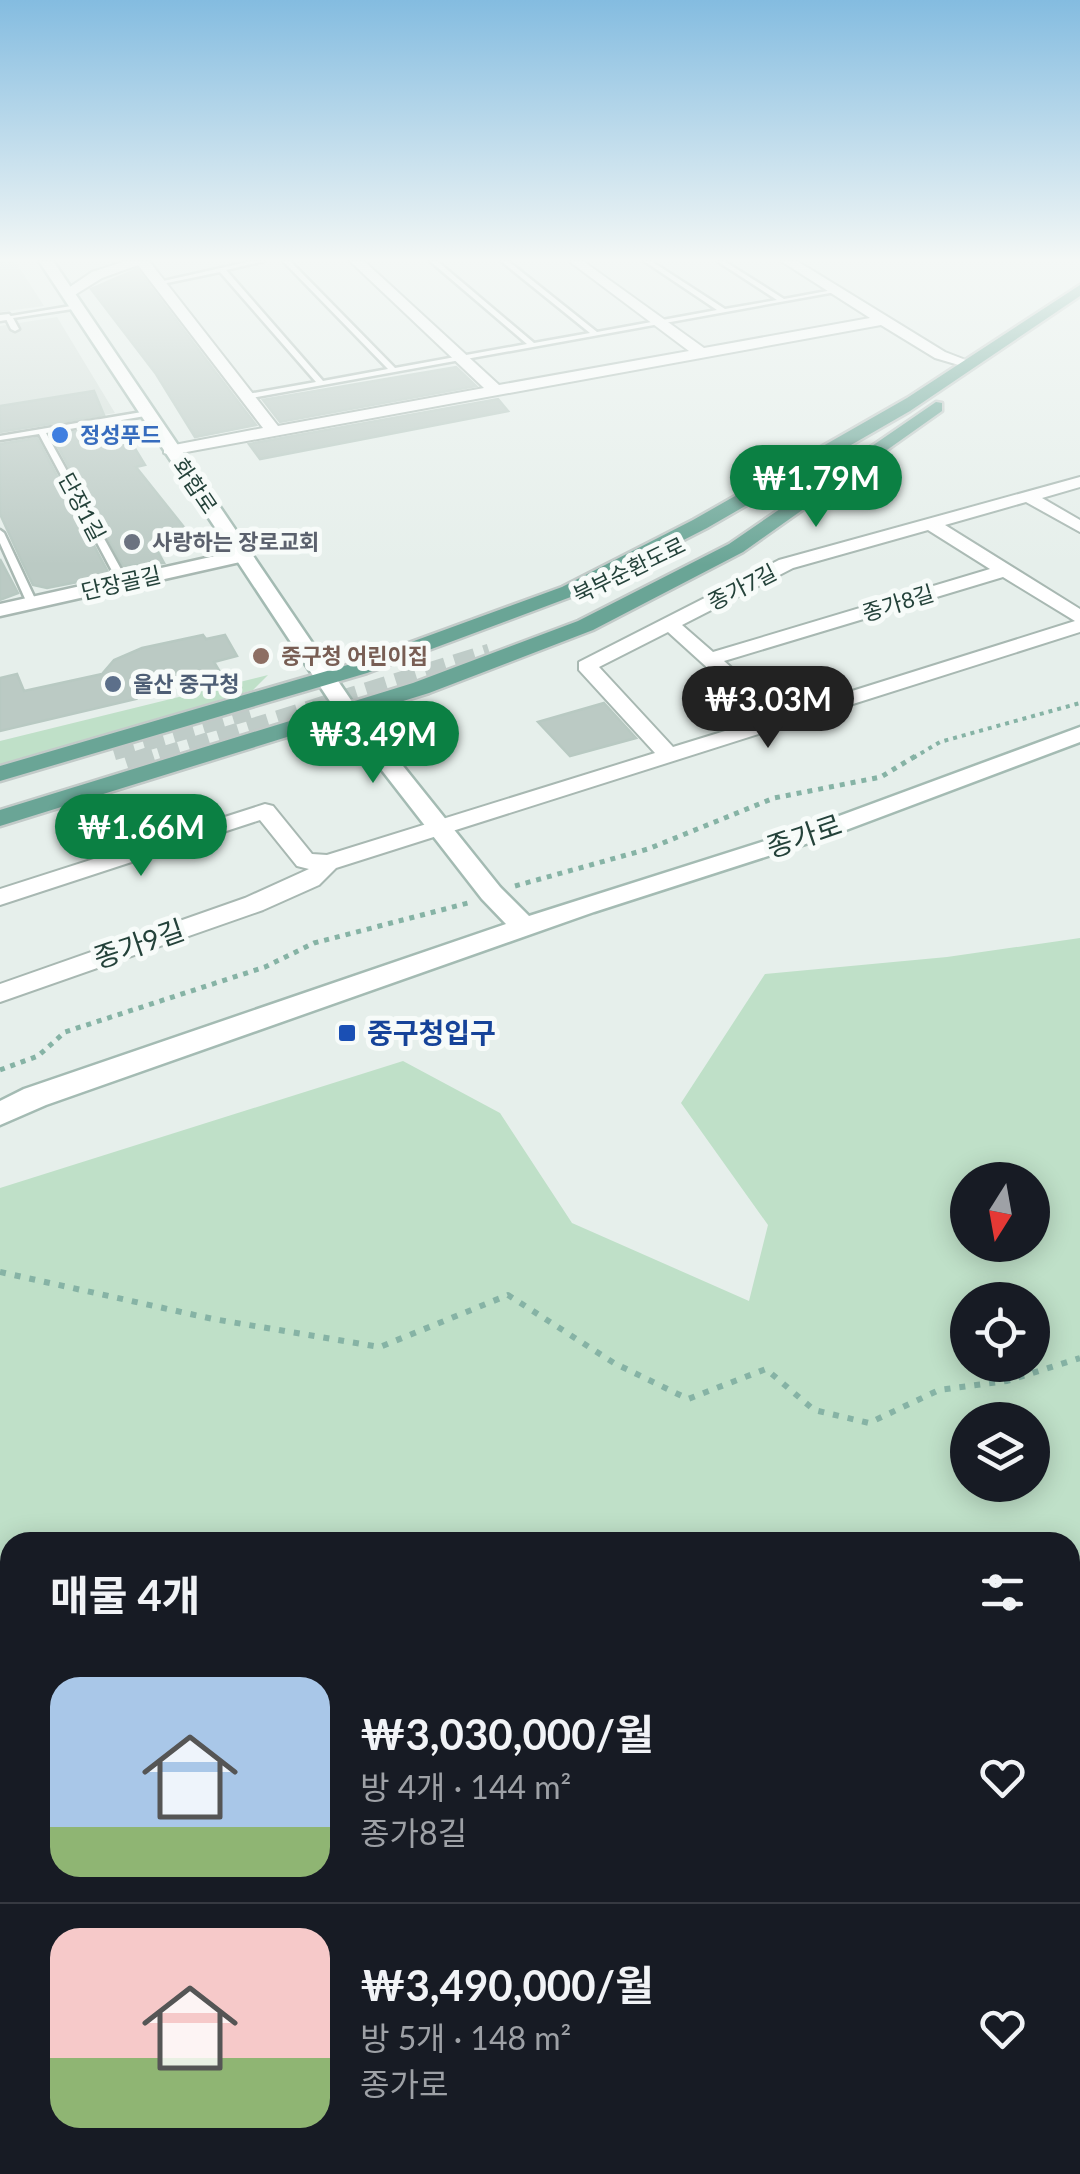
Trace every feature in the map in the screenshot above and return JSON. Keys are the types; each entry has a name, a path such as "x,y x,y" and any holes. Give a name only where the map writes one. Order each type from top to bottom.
{"main road":[{"name":"화합로","path":"114,362 347,710"},
{"name":"북부순환도로","path":"490,654 622,599 699,561 1003,362"},
{"name":"북부순환도로","path":"471,638 579,595 700,535 969,364"},
{"path":"0,774 326,677 527,608 688,532 913,401"},
{"path":"0,818 497,660 664,589 793,512 936,407"},
{"name":"단장골길","path":"0,610 242,556"},
{"path":"347,710 491,893 525,928"},
{"name":"종가로","path":"0,1114 36,1096 820,831 1080,734"},
{"path":"0,784 120,759 0,808"}],"street":[{"path":"225,362 273,430"},
{"path":"465,362 495,390"},
{"path":"170,450 644,362"},
{"path":"964,362 969,364"},
{"name":"종가7길","path":"668,754 586,666 786,564 1080,482"},
{"path":"1027,496 1080,527"},
{"path":"928,522 1080,617"},
{"name":"종가8길","path":"707,660 1005,570"},
{"path":"670,624 780,722"},
{"path":"442,830 668,754 1080,626"},
{"path":"0,896 265,811 305,861 328,864"},
{"name":"종가9길","path":"0,993 254,904 311,880 328,864 442,830"}],"lane":[{"path":"303,362 321,383"},
{"path":"386,362 393,370"},
{"path":"251,396 435,362"},
{"path":"0,438 148,413"},
{"name":"단장1길","path":"42,431 123,582"},
{"path":"0,533 3,550 32,602"}],"path":[{"path":"0,1070 38,1056 65,1032 264,968 284,954 399,920 435,918 491,893 648,849 774,798 881,777 940,742 1080,703"},
{"path":"0,1272 213,1319 380,1347 508,1295 614,1364 688,1399 766,1369 814,1410 869,1423 939,1390 1007,1381 1080,1358"}],"shaded area":[{"path":"0,362 84,362 115,413 0,432"}],"green space":[{"path":"268,675 253,690 0,767 0,741"},
{"path":"1080,938 1080,1532 0,1532 0,1188 403,1061 500,1113 572,1223 749,1301 768,1225 681,1103 765,974 947,957"}],"building":[{"path":"147,362 208,362 256,425 195,437"},
{"path":"456,367 476,386 280,422 263,400"},
{"path":"94,391 104,415 0,432 0,406"},
{"path":"498,399 508,411 260,459 249,444"},
{"path":"120,424 145,465 136,467 195,541 157,550 164,563 123,566 52,436"},
{"path":"37,438 108,572 103,577 47,588 33,585 22,562 0,514 0,444"},
{"path":"0,559 18,593 0,600"},
{"name":"울산 중구청","path":"203,635 206,639 225,635 237,656 214,662 220,672 133,694 136,699 0,731 0,678 17,674 24,691 102,674 114,660 142,648"},
{"path":"604,703 636,738 570,756 538,722"}],"tunnel":[{"path":"160,758 490,654"},
{"path":"113,750 249,710"},
{"path":"128,768 168,755"}],"place":[{"name":"정성푸드","path":"60,435"},
{"name":"사랑하는 장로교회","path":"132,542"},
{"name":"중구청 어린이집","path":"261,656"},
{"name":"울산 중구청","path":"113,684"},
{"name":"중구청입구","path":"347,1033"}]}
